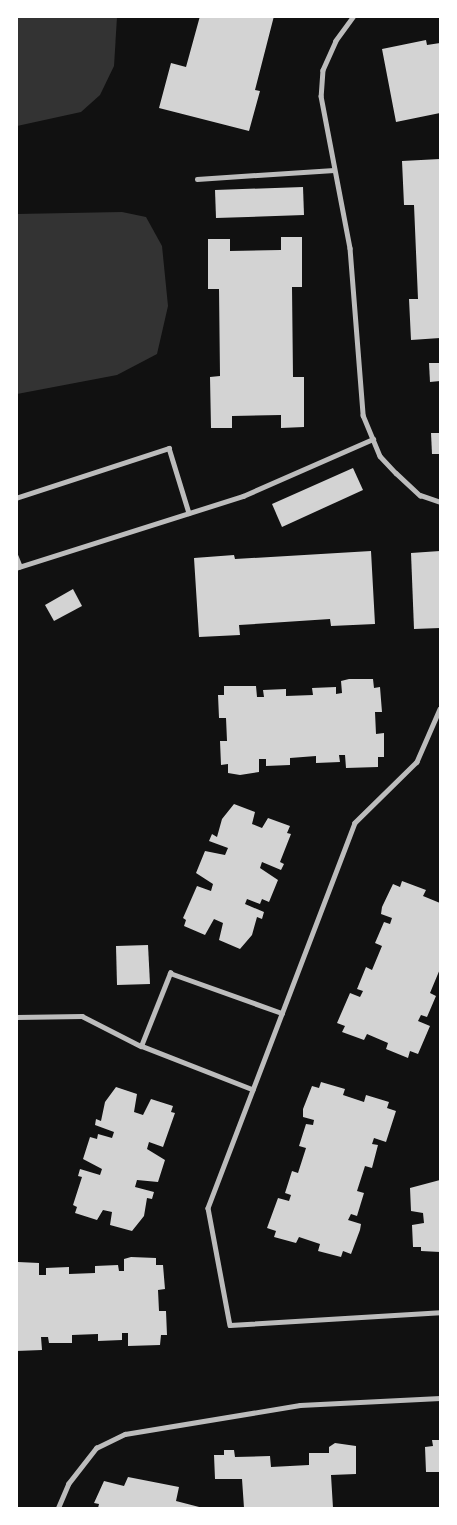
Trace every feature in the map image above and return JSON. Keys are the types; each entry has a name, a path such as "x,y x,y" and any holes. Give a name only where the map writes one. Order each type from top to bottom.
{"lane":[{"path":"354,16 336,41 323,70 321,96 354,289 360,399 380,456 420,495 441,502"},
{"path":"197,179 334,170"},
{"path":"16,556 18,567 243,496 373,439"},
{"path":"16,498 169,448 189,513"},
{"path":"441,709 417,762 355,823 208,1209 230,1325 441,1312"},
{"path":"141,1046 170,973 282,1013"},
{"path":"16,1017 82,1016 141,1046 253,1090"},
{"path":"58,1509 68,1484 96,1448 125,1434 300,1404 441,1398"}],"shaded area":[{"path":"17,16 117,17 114,66 100,95 81,112 17,126"},
{"path":"122,212 146,217 162,246 168,306 157,354 117,375 17,394 17,214"}],"building":[{"path":"200,16 274,16 255,90 260,91 249,131 159,108 171,63 186,67"},
{"path":"426,40 427,45 440,43 440,113 396,122 382,49"},
{"path":"440,159 440,338 411,340 409,299 418,299 414,205 404,205 402,161"},
{"path":"303,187 304,215 216,218 215,190"},
{"path":"281,237 302,237 302,287 292,287 293,377 304,377 304,427 281,428 281,415 232,416 232,428 211,428 210,377 220,376 219,289 208,289 208,239 230,239 230,251 281,250"},
{"path":"429,363 440,363 440,381 430,382"},
{"path":"431,433 440,433 440,454 432,454"},
{"path":"353,468 363,490 282,527 272,504"},
{"path":"371,551 375,624 331,626 330,619 239,625 240,635 199,637 194,558 234,555 235,559"},
{"path":"440,551 440,628 414,629 411,553"},
{"path":"73,589 82,606 54,621 45,605"},
{"path":"373,679 374,688 380,687 382,712 375,712 376,734 384,733 384,757 378,757 378,767 346,768 345,755 339,755 340,762 316,763 316,756 290,758 290,765 266,766 266,759 259,759 259,772 240,775 228,773 228,764 221,765 220,741 227,741 226,718 219,718 218,695 224,695 224,686 256,686 257,697 264,697 263,690 286,689 286,696 313,695 312,688 336,687 336,694 342,693 341,681"},
{"path":"234,804 255,812 252,824 262,828 268,818 290,826 287,833 291,834 280,862 284,864 281,870 262,862 260,868 278,880 269,902 262,899 260,904 247,899 245,904 264,912 262,919 257,917 252,935 240,949 219,940 223,923 214,919 205,935 184,926 186,920 183,918 197,886 211,891 213,884 196,873 205,851 225,855 228,848 209,841 212,834 217,837 222,819"},
{"path":"402,881 426,890 423,896 440,903 440,969 430,993 436,996 427,1017 421,1015 418,1021 430,1026 418,1054 410,1051 408,1058 386,1049 388,1043 367,1034 364,1040 342,1032 345,1026 337,1023 350,993 360,997 363,991 357,989 366,967 372,970 382,946 375,943 384,922 390,924 392,918 381,914 382,907 393,884 400,887"},
{"path":"148,945 150,984 117,985 116,946"},
{"path":"321,1082 345,1089 343,1095 364,1102 366,1095 389,1102 387,1108 396,1111 386,1142 374,1138 372,1144 378,1145 372,1168 365,1166 357,1191 364,1193 357,1216 351,1214 348,1220 361,1224 360,1230 351,1254 343,1251 341,1257 318,1251 320,1244 299,1237 296,1243 274,1237 276,1231 267,1228 278,1198 289,1201 291,1195 285,1193 292,1171 298,1173 306,1148 299,1146 306,1124 313,1125 314,1120 303,1117 303,1109 312,1086 319,1088"},
{"path":"116,1087 137,1094 134,1112 143,1115 151,1099 173,1106 171,1112 175,1113 163,1147 149,1142 147,1149 165,1160 158,1182 137,1180 135,1187 154,1192 152,1199 147,1198 144,1216 132,1231 110,1225 112,1212 103,1210 97,1220 75,1213 77,1207 73,1205 82,1177 78,1176 80,1169 100,1175 102,1169 83,1159 90,1137 97,1139 98,1134 112,1138 114,1132 95,1125 96,1119 101,1121 105,1102"},
{"path":"440,1180 440,1252 421,1251 421,1247 413,1247 412,1225 424,1223 423,1213 411,1211 410,1188"},
{"path":"156,1258 156,1265 163,1265 165,1289 158,1290 159,1311 166,1311 167,1335 161,1335 160,1345 128,1346 128,1333 122,1333 122,1340 98,1341 98,1334 72,1335 72,1343 49,1343 48,1337 41,1337 42,1350 16,1351 18,1262 39,1263 39,1275 46,1275 46,1268 69,1267 69,1274 95,1273 95,1266 118,1265 119,1271 124,1271 124,1259"},
{"path":"432,1440 440,1440 440,1472 426,1472 425,1447 433,1446"},
{"path":"335,1443 356,1446 356,1474 331,1475 333,1508 244,1508 242,1479 215,1479 214,1455 224,1455 224,1450 234,1450 235,1457 270,1456 271,1467 309,1465 309,1453 329,1453 329,1447"},
{"path":"128,1477 179,1487 176,1501 203,1508 98,1508 99,1504 94,1503 104,1481 124,1486"}]}
